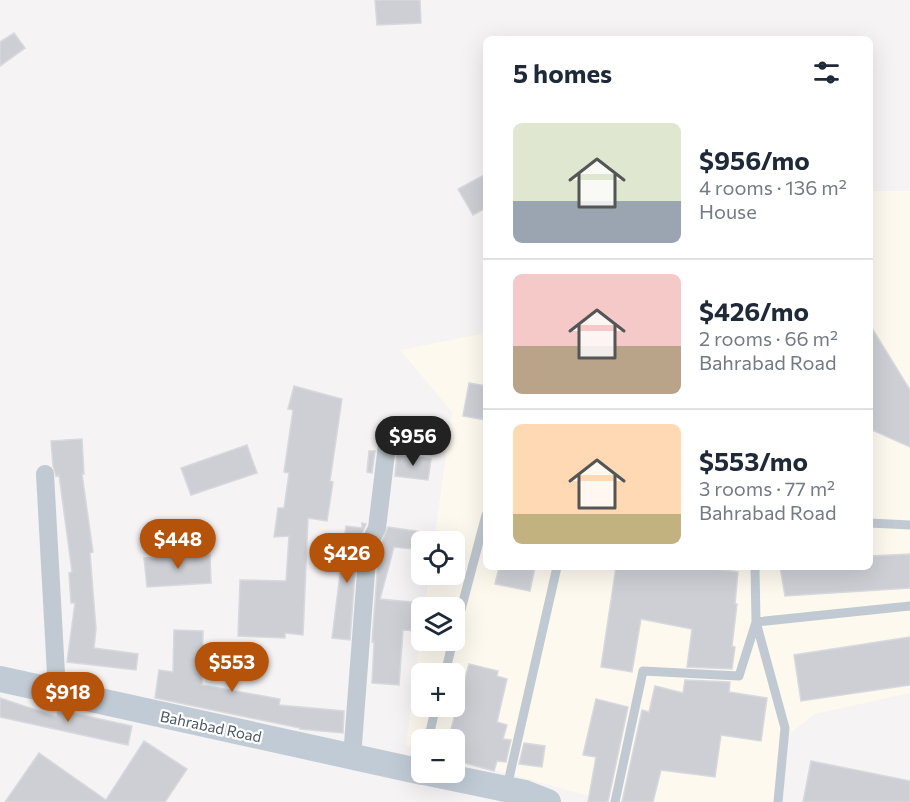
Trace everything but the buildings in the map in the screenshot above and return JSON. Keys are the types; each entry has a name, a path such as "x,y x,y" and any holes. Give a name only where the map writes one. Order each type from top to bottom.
{"main road":[{"name":"Bahrabad Road","path":"0,679 411,768"},
{"name":"Bahrabad Road","path":"465,780 569,802"}],"street":[{"path":"352,757 368,546 377,528 387,445"},
{"path":"45,474 57,692"}],"lane":[{"path":"873,523 910,525"},
{"path":"465,597 483,527"},
{"path":"527,795 557,570"},
{"path":"755,570 756,622 785,728 778,802"},
{"path":"756,622 910,606"},
{"path":"615,802 643,671 739,676 756,622"}],"shaded area":[{"path":"873,191 910,191 910,693 815,714 781,740 774,802 611,802 465,762 465,729 411,729 411,746 406,745 411,708 411,717 465,717 465,663 417,663 419,651 465,651 465,597 426,597 428,585 465,585 465,531 435,531 452,412 400,350 483,334 483,570 873,570"}]}
